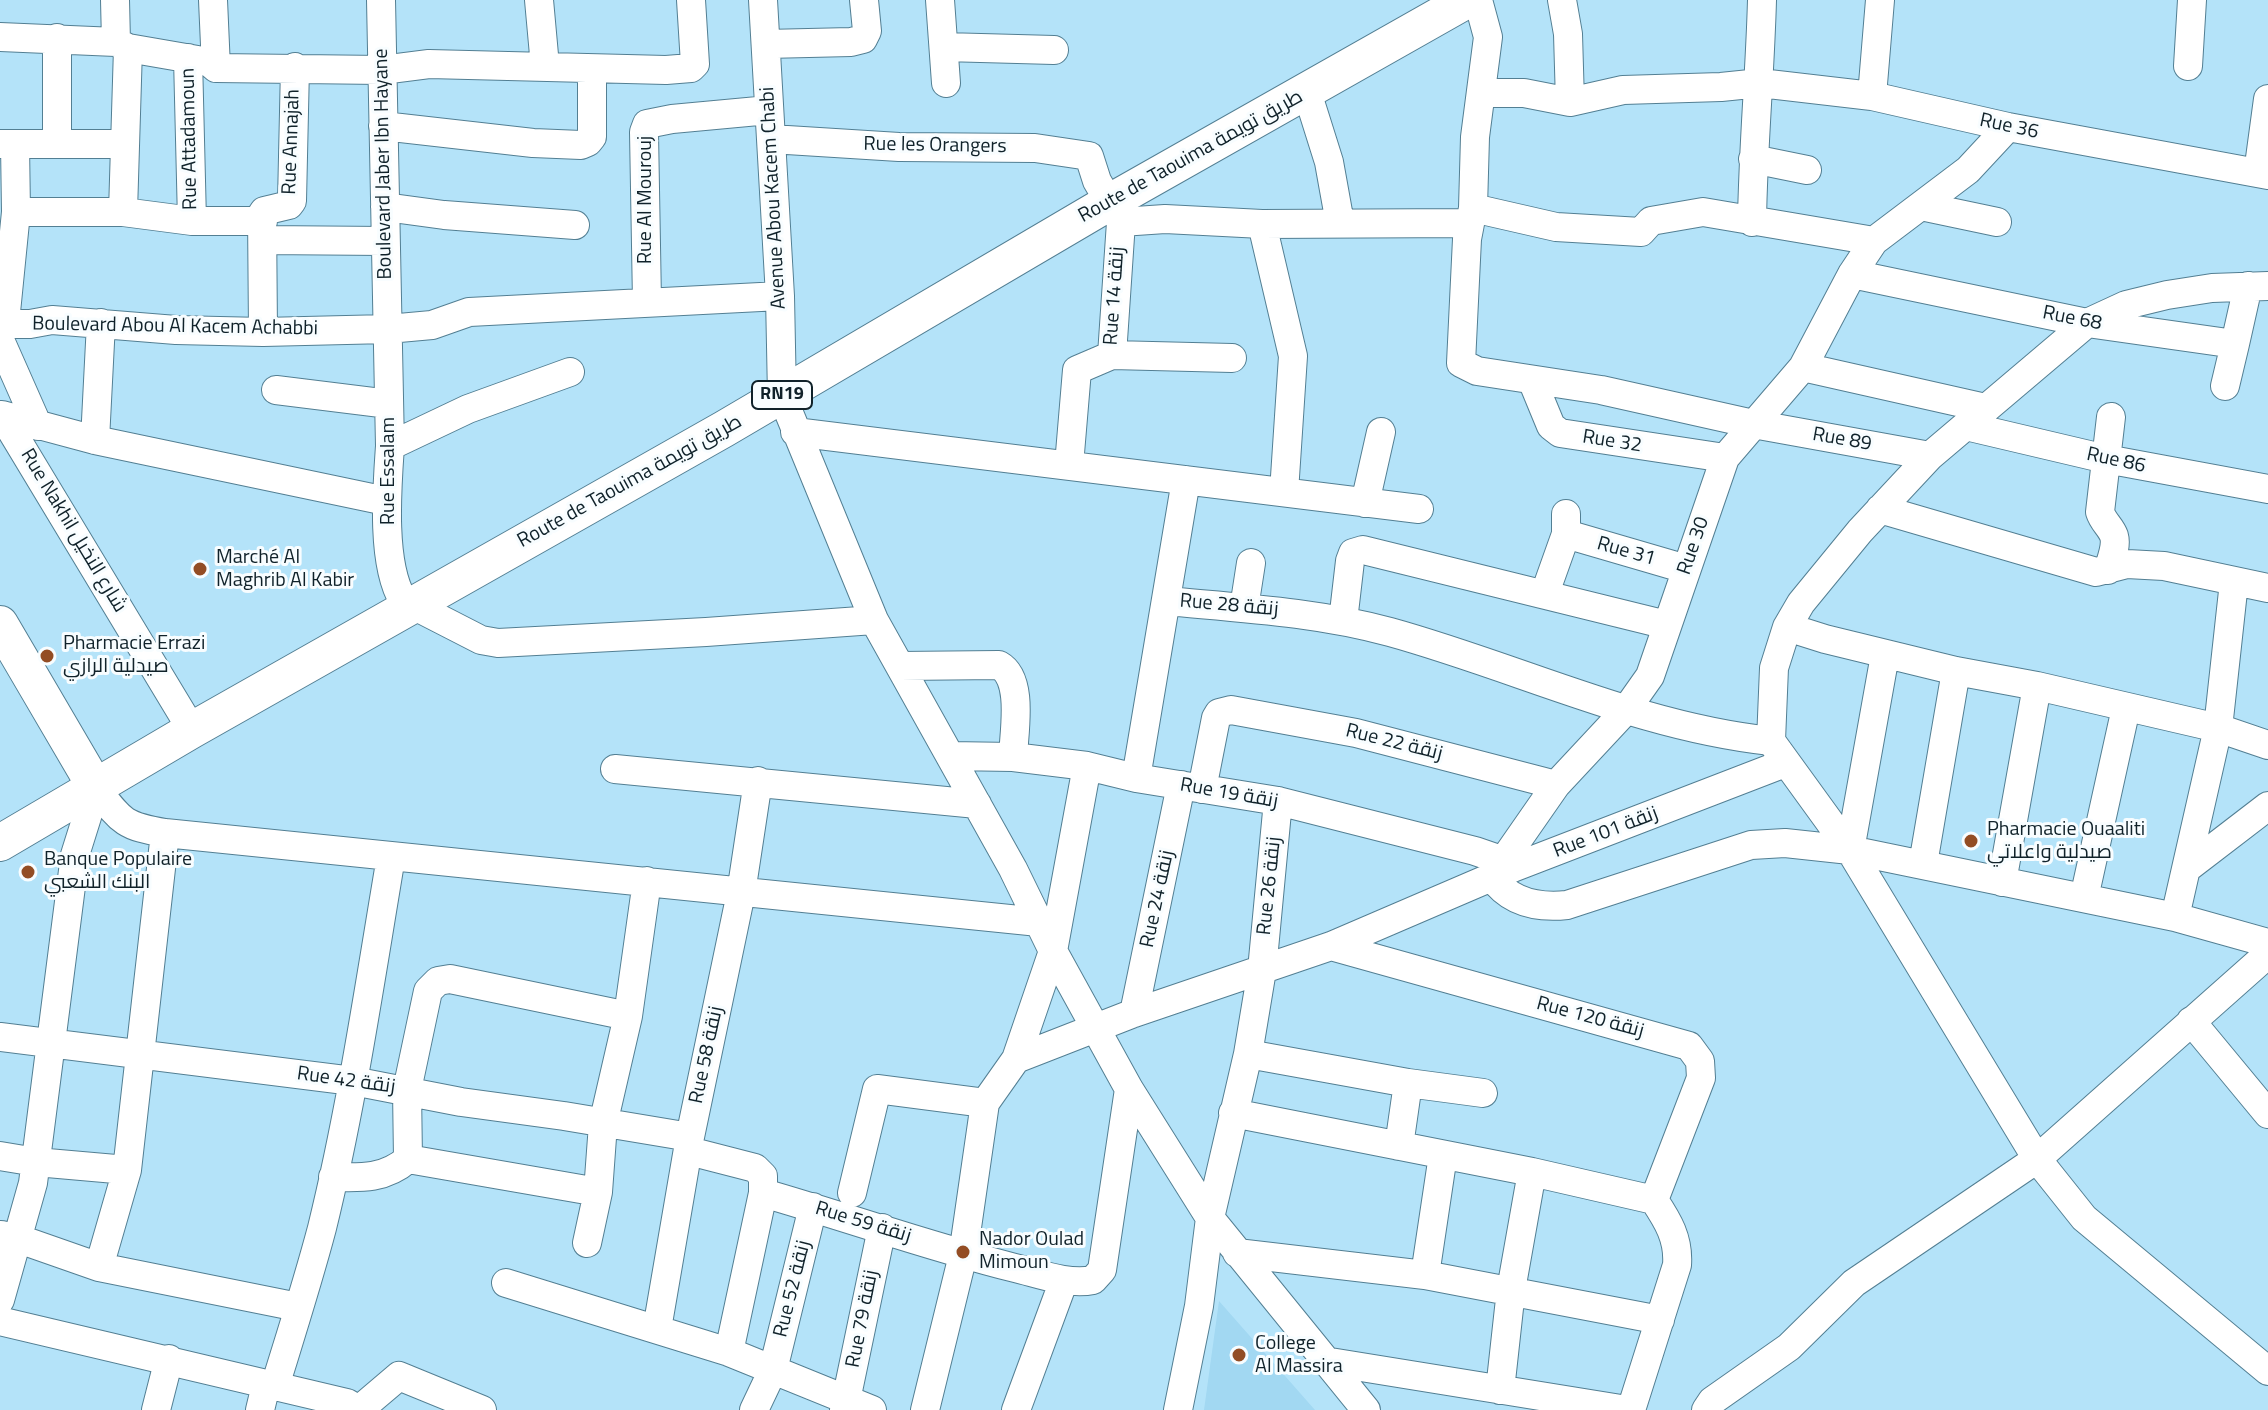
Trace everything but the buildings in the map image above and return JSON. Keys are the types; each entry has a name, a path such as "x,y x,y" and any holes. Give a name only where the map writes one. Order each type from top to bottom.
{"main road":[{"name":"Route de Taouima طريق تويمة","path":"0,843 192,730 782,396 1115,212 1307,92 1467,0"},
{"path":"1,627 96,788"}],"street":[{"path":"115,0 122,45 123,212"},
{"path":"213,0 216,68"},
{"name":"Boulevard Jaber Ibn Hayane","path":"381,0 388,329"},
{"path":"539,0 545,66"},
{"path":"0,37 57,38 122,45 209,62 216,68 382,70 429,64 635,71 691,68 695,64 691,0"},
{"name":"Avenue Abou Kacem Chabi","path":"763,0 780,296 782,396 874,620 977,804 1129,1089 1210,1218 1366,1410"},
{"path":"766,44 851,42 867,36 864,0"},
{"path":"940,0 946,83"},
{"path":"1471,215 1475,137 1488,37 1478,0"},
{"path":"1481,93 1524,93 1570,102 1568,34 1562,0"},
{"path":"1752,222 1762,0"},
{"path":"1872,96 1880,0"},
{"path":"2188,66 2192,0"},
{"path":"57,38 57,144"},
{"path":"944,47 1054,50"},
{"name":"Rue Attadamoun","path":"188,58 192,221"},
{"name":"Rue Annajah","path":"268,223 292,201 295,67"},
{"path":"383,126 533,143 581,145 592,137 592,69"},
{"name":"Rue 36","path":"1570,102 1623,90 1760,83 1872,96 2008,127 2263,174"},
{"path":"1307,92 1329,162 1340,223"},
{"path":"2263,174 2268,99"},
{"name":"Rue Al Mourouj","path":"647,302 643,211 644,132 648,123 769,110"},
{"name":"Rue 30","path":"1498,869 1556,785 1626,710 1650,676 1725,458 1803,367 1852,274 1874,241 1968,170 2008,127"},
{"name":"Rue les Orangers","path":"771,139 899,147 1035,148 1089,156 1115,212"},
{"path":"38,426 2,329 16,212 7,144 124,144"},
{"path":"1753,159 1807,170"},
{"path":"1921,206 1997,222"},
{"path":"385,207 575,225"},
{"path":"16,212 123,212 192,221 268,223 385,241"},
{"path":"1115,212 1165,219 1262,224 1471,215 1556,227 1641,232 1651,221 1683,213 1703,212 1874,241"},
{"name":"Rue 14 زنقة","path":"1069,465 1077,370 1112,355 1115,212"},
{"name":"Rue 89","path":"1471,215 1461,363 1477,371 1601,390 1753,424 1930,456"},
{"path":"263,332 268,223"},
{"path":"1262,224 1293,356 1284,492"},
{"name":"Rue 68","path":"1852,274 2087,323 2235,344"},
{"path":"2225,386 2235,344 2258,286 2199,289 2167,295 2126,305 2087,323 1930,456 1880,509 1801,603 1787,627 1774,668 1778,752 1850,850 2037,1159 2084,1218 2268,1371"},
{"name":"Boulevard Abou Al Kacem Achabbi","path":"2,329 52,320 176,330 263,332 388,329 432,325 469,312 780,296"},
{"path":"95,440 101,323"},
{"name":"Rue Essalam","path":"388,329 390,446 386,501 396,588 411,606"},
{"path":"1112,355 1232,358"},
{"name":"Rue 86","path":"1803,367 2106,459 2268,489"},
{"path":"390,446 468,409 570,372"},
{"name":"Rue 32","path":"1532,380 1551,426 1560,433 1725,458"},
{"path":"276,390 389,404"},
{"path":"1,415 95,440 386,501"},
{"name":"Rue Nakhil شارع النخيل","path":"1,415 192,730"},
{"path":"2108,570 2115,544 2114,534 2102,520 2100,512 2111,417"},
{"path":"795,432 1419,509"},
{"path":"1365,503 1381,432"},
{"path":"1136,778 1186,480"},
{"path":"1880,509 2096,572 2127,564 2164,566 2268,588"},
{"name":"Rue 31","path":"1545,593 1566,524 1686,569"},
{"path":"1343,621 1350,561 1353,553 1363,550 1667,625"},
{"path":"1244,608 1251,563"},
{"path":"2175,917 2218,728 2234,582"},
{"name":"Rue 28 زنقة","path":"1166,601 1292,612 1343,621 1474,657 1626,710 1778,752"},
{"path":"411,606 481,640 498,643 874,620"},
{"path":"1787,627 1885,655 2218,728 2268,745"},
{"path":"1850,850 1885,655"},
{"path":"900,666 999,665 1005,669 1015,686 1013,757"},
{"path":"1923,864 1956,671"},
{"path":"2002,882 2037,686"},
{"path":"2084,898 2126,708"},
{"name":"Rue 22 زنقة","path":"1231,710 1356,733 1556,785"},
{"name":"Rue 24 زنقة","path":"1134,1013 1191,787 1216,718 1219,713 1231,710"},
{"name":"Rue 101 زنقة","path":"1016,1059 1134,1013 1331,946 1498,869 1778,752"},
{"name":"Rue 19 زنقة","path":"950,756 1013,757 1087,766 1136,778 1278,801 1475,851 1498,869 1498,886 1519,900 1549,907 1567,905 1751,845 1785,843 1850,850"},
{"path":"925,1410 963,1255 985,1103 1016,1059 1053,951 1087,766"},
{"path":"615,769 977,804"},
{"name":"Rue 58 زنقة","path":"657,1329 690,1144 741,893 758,781"},
{"path":"96,788 128,825 165,833 1039,922"},
{"path":"0,1300 9,1237 36,1162 75,855 96,788"},
{"name":"Rue 26 زنقة","path":"1178,1410 1199,1306 1210,1218 1248,1054 1262,970 1278,801"},
{"path":"2186,869 2268,806"},
{"path":"99,1267 127,1170 165,833"},
{"path":"1850,850 2175,917 2268,943"},
{"path":"267,1394 298,1307 333,1177 353,1081 391,857"},
{"path":"587,1243 598,1192 603,1124 628,1016 647,881"},
{"name":"Rue 120 زنقة","path":"1331,946 1689,1046 1700,1061 1701,1078 1654,1200"},
{"path":"1706,1410 1712,1401 1789,1347 1854,1283 2037,1159 2268,954"},
{"path":"408,1159 407,1090 428,991 443,980 628,1016"},
{"path":"2191,1021 2268,1114"},
{"name":"Rue 42 زنقة","path":"0,1037 353,1081 603,1124 690,1144 761,1171 763,1193"},
{"path":"1248,1054 1408,1083 1483,1093"},
{"path":"1399,1146 1408,1083"},
{"path":"852,1193 877,1089 985,1103"},
{"path":"1016,1410 1064,1280 1093,1280 1102,1270 1129,1089"},
{"path":"1233,1113 1532,1172 1654,1200 1668,1221 1678,1251 1677,1265 1629,1410 1324,1361"},
{"path":"1425,1275 1443,1155"},
{"path":"0,1156 127,1170"},
{"path":"333,1177 380,1176 408,1159 598,1192"},
{"path":"1500,1390 1511,1290 1532,1172"},
{"path":"729,1352 763,1193"},
{"name":"Rue 59 زنقة","path":"763,1193 963,1255 1064,1280"},
{"name":"Rue 52 زنقة","path":"754,1410 773,1370 813,1207"},
{"name":"Rue 79 زنقة","path":"854,1407 882,1228"},
{"path":"9,1237 99,1267 298,1307"},
{"path":"1237,1253 1425,1275 1660,1320"},
{"path":"506,1283 729,1352 854,1407"},
{"path":"0,1321 169,1359 267,1394 347,1403 359,1410 399,1376 482,1410"},
{"path":"156,1410 169,1359"}],"shaded area":[{"name":"College Al Massira","path":"1219,1301 1315,1410 1204,1410"}],"place":[{"name":"Marché Al Maghrib Al Kabir","path":"200,569"},
{"name":"Pharmacie Errazi صيدلية الرازي","path":"47,656"},
{"name":"Pharmacie Ouaaliti صيدلية واعلاتي","path":"1971,841"},
{"name":"Banque Populaire البنك الشعبي","path":"28,872"},
{"name":"Nador Oulad Mimoun","path":"963,1252"},
{"name":"College Al Massira","path":"1239,1355"}]}
